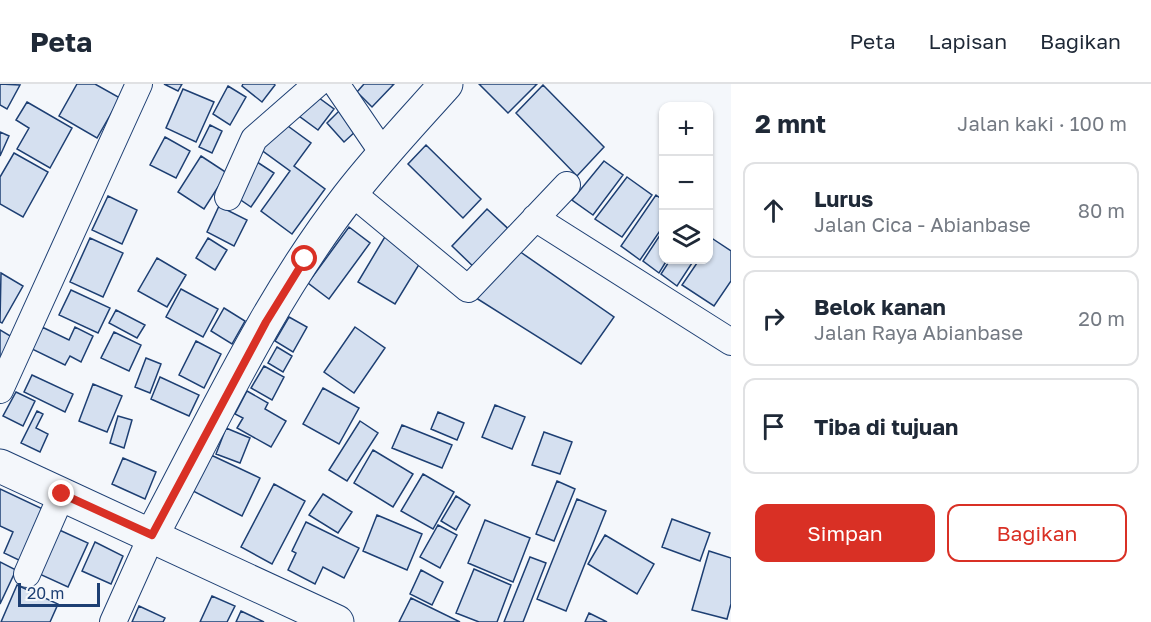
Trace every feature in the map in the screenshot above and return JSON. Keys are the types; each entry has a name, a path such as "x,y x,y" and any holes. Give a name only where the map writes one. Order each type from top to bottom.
{"street":[{"path":"0,390 139,84"},
{"path":"228,197 254,139 317,84"},
{"path":"336,84 383,153"},
{"path":"113,622 152,535 266,322 305,259 352,193 383,153 446,84"},
{"path":"352,193 468,289 567,185"},
{"path":"535,218 731,342"},
{"path":"0,466 337,622"},
{"path":"27,574 62,494"}],"building":[{"path":"0,84 20,85 7,109 0,105"},
{"path":"77,84 95,84 120,98 97,138 59,116"},
{"path":"164,84 182,84 178,91"},
{"path":"243,84 275,85 262,102 242,86"},
{"path":"364,84 394,84 372,107 357,92"},
{"path":"479,84 537,84 508,113"},
{"path":"543,85 604,147 577,176 516,113"},
{"path":"228,86 246,97 230,125 213,114"},
{"path":"183,89 214,102 196,142 166,128"},
{"path":"315,95 334,109 318,130 299,116"},
{"path":"27,102 72,128 50,168 17,149 29,128 16,120"},
{"path":"339,111 356,131 344,142 327,123"},
{"path":"281,121 311,143 294,166 325,189 292,234 261,211 290,171 260,149"},
{"path":"210,125 222,131 212,153 199,147"},
{"path":"0,132 9,136 0,156"},
{"path":"165,137 190,151 176,178 150,165"},
{"path":"426,145 481,199 463,218 408,164"},
{"path":"14,153 48,172 23,217 0,204 0,177"},
{"path":"201,156 227,173 204,209 178,192"},
{"path":"254,160 274,173 251,207 232,194"},
{"path":"604,161 623,175 593,215 572,200"},
{"path":"627,177 652,195 622,237 595,219"},
{"path":"656,195 659,197 659,232 640,260 621,246"},
{"path":"108,196 137,210 122,244 92,230"},
{"path":"219,206 247,220 234,246 207,232"},
{"path":"487,209 515,235 480,273 452,246"},
{"path":"349,227 370,243 329,299 308,283"},
{"path":"386,235 423,258 395,304 358,282"},
{"path":"659,237 659,264 665,264 659,273 643,261"},
{"path":"90,238 123,253 103,297 70,282"},
{"path":"208,238 227,250 215,270 196,258"},
{"path":"713,239 731,251 731,281 714,306 682,285 696,264 713,264"},
{"path":"519,251 614,317 581,364 473,296"},
{"path":"157,258 186,275 167,307 138,291"},
{"path":"667,264 691,264 677,286 661,274"},
{"path":"1,273 23,286 2,323 0,322"},
{"path":"181,289 218,309 203,337 166,317"},
{"path":"71,290 110,308 98,333 59,315"},
{"path":"224,308 245,321 232,344 211,331"},
{"path":"116,310 145,325 137,338 109,323"},
{"path":"289,317 307,327 293,352 275,341"},
{"path":"42,327 69,340 75,327 93,336 81,362 70,356 65,365 32,349"},
{"path":"355,327 385,348 354,393 324,372"},
{"path":"0,330 12,337 0,359"},
{"path":"114,332 141,345 129,371 101,358"},
{"path":"196,341 221,354 204,388 179,375"},
{"path":"277,347 292,356 283,372 268,363"},
{"path":"146,358 161,364 150,393 135,387"},
{"path":"264,366 284,377 272,400 251,388"},
{"path":"32,375 73,394 65,412 24,392"},
{"path":"160,377 199,395 189,416 151,399"},
{"path":"93,384 122,396 107,432 79,421"},
{"path":"323,388 359,408 339,444 303,424"},
{"path":"247,391 268,403 265,409 286,421 271,447 237,428 243,418 235,414"},
{"path":"16,392 35,401 23,426 3,416"},
{"path":"495,405 525,417 512,449 482,437"},
{"path":"37,411 43,414 36,428 48,434 40,452 21,443"},
{"path":"438,412 464,423 457,440 431,429"},
{"path":"118,416 132,420 124,448 110,443"},
{"path":"360,421 378,433 347,481 329,470"},
{"path":"402,425 452,445 442,468 392,448"},
{"path":"226,428 250,438 240,463 216,454"},
{"path":"544,432 572,442 560,474 532,465"},
{"path":"373,450 413,474 393,507 354,483"},
{"path":"211,455 260,478 242,516 193,491"},
{"path":"123,458 156,472 145,499 112,484"},
{"path":"423,474 454,492 433,529 401,511"},
{"path":"557,481 575,489 554,541 536,534"},
{"path":"274,484 305,501 272,564 241,547"},
{"path":"0,489 49,512 25,563 4,553 13,532 0,526"},
{"path":"323,494 352,512 338,533 309,515"},
{"path":"456,496 470,505 456,530 441,521"},
{"path":"577,499 606,511 566,611 537,599"},
{"path":"377,515 422,534 407,570 363,551"},
{"path":"672,519 710,533 700,561 662,547"},
{"path":"485,520 530,538 513,582 468,563"},
{"path":"306,522 359,548 344,578 323,567 315,584 288,570 296,553 292,551"},
{"path":"438,525 457,535 440,568 420,557"},
{"path":"55,528 88,543 68,587 35,572"},
{"path":"605,535 654,564 637,594 588,564"},
{"path":"95,542 123,556 111,584 82,571"},
{"path":"709,551 731,558 731,604 727,619 692,610"},
{"path":"530,557 546,563 523,622 504,622"},
{"path":"0,562 16,570 0,604"},
{"path":"474,569 511,585 497,622 479,622 456,613"},
{"path":"421,570 443,582 432,605 410,594"},
{"path":"17,585 58,604 50,622 1,622"},
{"path":"212,596 235,606 227,622 200,622"},
{"path":"411,598 460,622 399,622"},
{"path":"139,606 165,618 163,622 132,622"},
{"path":"241,611 264,622 236,622"},
{"path":"589,613 607,622 585,622"}],"route":[{"path":"62,494 152,535 266,322 305,259"}]}
